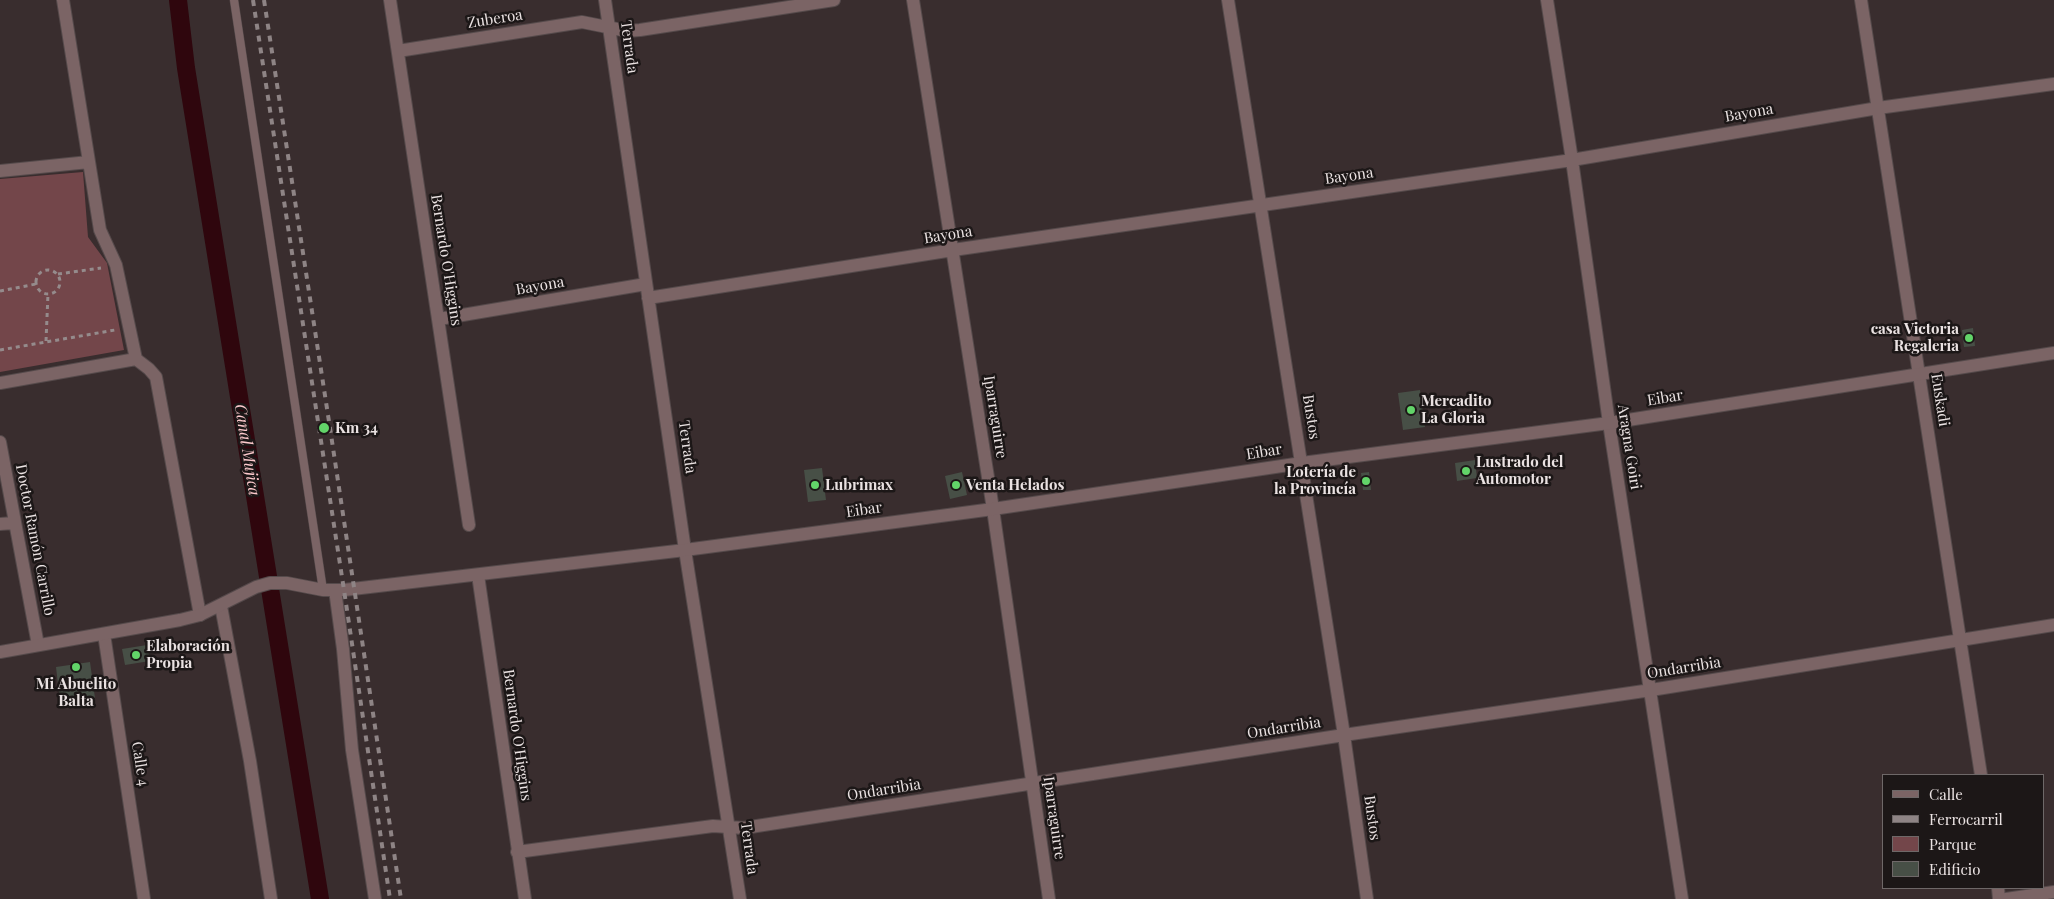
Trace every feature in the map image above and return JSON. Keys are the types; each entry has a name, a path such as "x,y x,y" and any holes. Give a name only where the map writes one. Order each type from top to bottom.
{"street":[{"path":"63,0 100,230 116,265 136,360 149,369 156,377 200,615"},
{"name":"Bernardo O'Higgins","path":"390,0 469,525"},
{"name":"Terrada","path":"605,0 685,550 740,899"},
{"name":"Zuberoa","path":"398,51 582,22 628,31 640,30 834,0"},
{"name":"Iparraguirre","path":"913,0 993,510 1049,899"},
{"name":"Bustos","path":"1228,0 1302,463 1367,899"},
{"name":"Aragna Goiri","path":"1547,0 1572,160 1609,423 1682,899"},
{"name":"Euskadi","path":"1861,0 1962,639 1981,774"},
{"name":"Bayona","path":"648,298 953,250 1572,160 1878,108 2054,84"},
{"path":"0,171 89,162"},
{"name":"Bayona","path":"439,319 646,284"},
{"name":"Eibar","path":"0,652 200,615 270,583 288,583 329,590 478,575 685,550 993,510 1302,463 1609,423 2054,353"},
{"path":"0,383 136,360"},
{"name":"Doctor Ramón Carrillo","path":"0,442 38,645"},
{"path":"0,524 14,523"},
{"name":"Bernardo O'Higgins","path":"478,575 525,899"},
{"path":"329,590 344,649 352,750 375,899"},
{"path":"221,606 250,761 271,899"},
{"name":"Ondarribia","path":"518,852 713,826 744,828 1344,735 1651,690 2054,625"},
{"name":"Calle 4","path":"104,634 144,899"},
{"path":"2006,899 2054,892"}],"lane":[{"path":"234,0 329,590"}],"path":[{"path":"58,274 60,281 58,289 48,294 40,291 36,284 37,276 43,270 51,270 58,274 116,265"},
{"path":"0,291 36,284"},
{"path":"46,341 48,294"},
{"path":"0,350 128,328"}],"green space":[{"path":"83,172 88,237 107,263 124,350 0,372 0,179"}],"building":[{"name":"casa Victoria Regaleria","path":"1973,328 1975,346 1964,347 1962,330"},
{"name":"Mercadito La Gloria","path":"1420,390 1425,427 1403,430 1398,393"},
{"name":"Lustrado del Automotor","path":"1475,460 1477,478 1457,481 1455,463"},
{"name":"Lubrimax","path":"822,468 826,500 808,502 804,470"},
{"name":"Venta Helados","path":"962,472 967,495 950,499 945,476"},
{"name":"Lotería de la Provincía","path":"1369,472 1371,490 1363,490 1361,473"},
{"name":"Elaboración Propia","path":"147,645 150,661 125,665 122,649"},
{"path":"90,662 95,698 60,702 56,667"}],"waterway":[{"name":"Canal Mujica","path":"178,0 186,68 320,899"}],"railway":[{"path":"253,0 390,899"},
{"path":"264,0 401,899"}],"place":[{"name":"casa Victoria Regaleria","path":"1969,338"},
{"name":"Mercadito La Gloria","path":"1411,410"},
{"name":"Km 34","path":"324,428"},
{"name":"Lustrado del Automotor","path":"1466,471"},
{"name":"Lotería de la Provincía","path":"1366,481"},
{"name":"Lubrimax","path":"815,485"},
{"name":"Venta Helados","path":"956,485"},
{"name":"Elaboración Propia","path":"136,655"},
{"name":"Mi Abuelito Balta","path":"76,667"}]}
